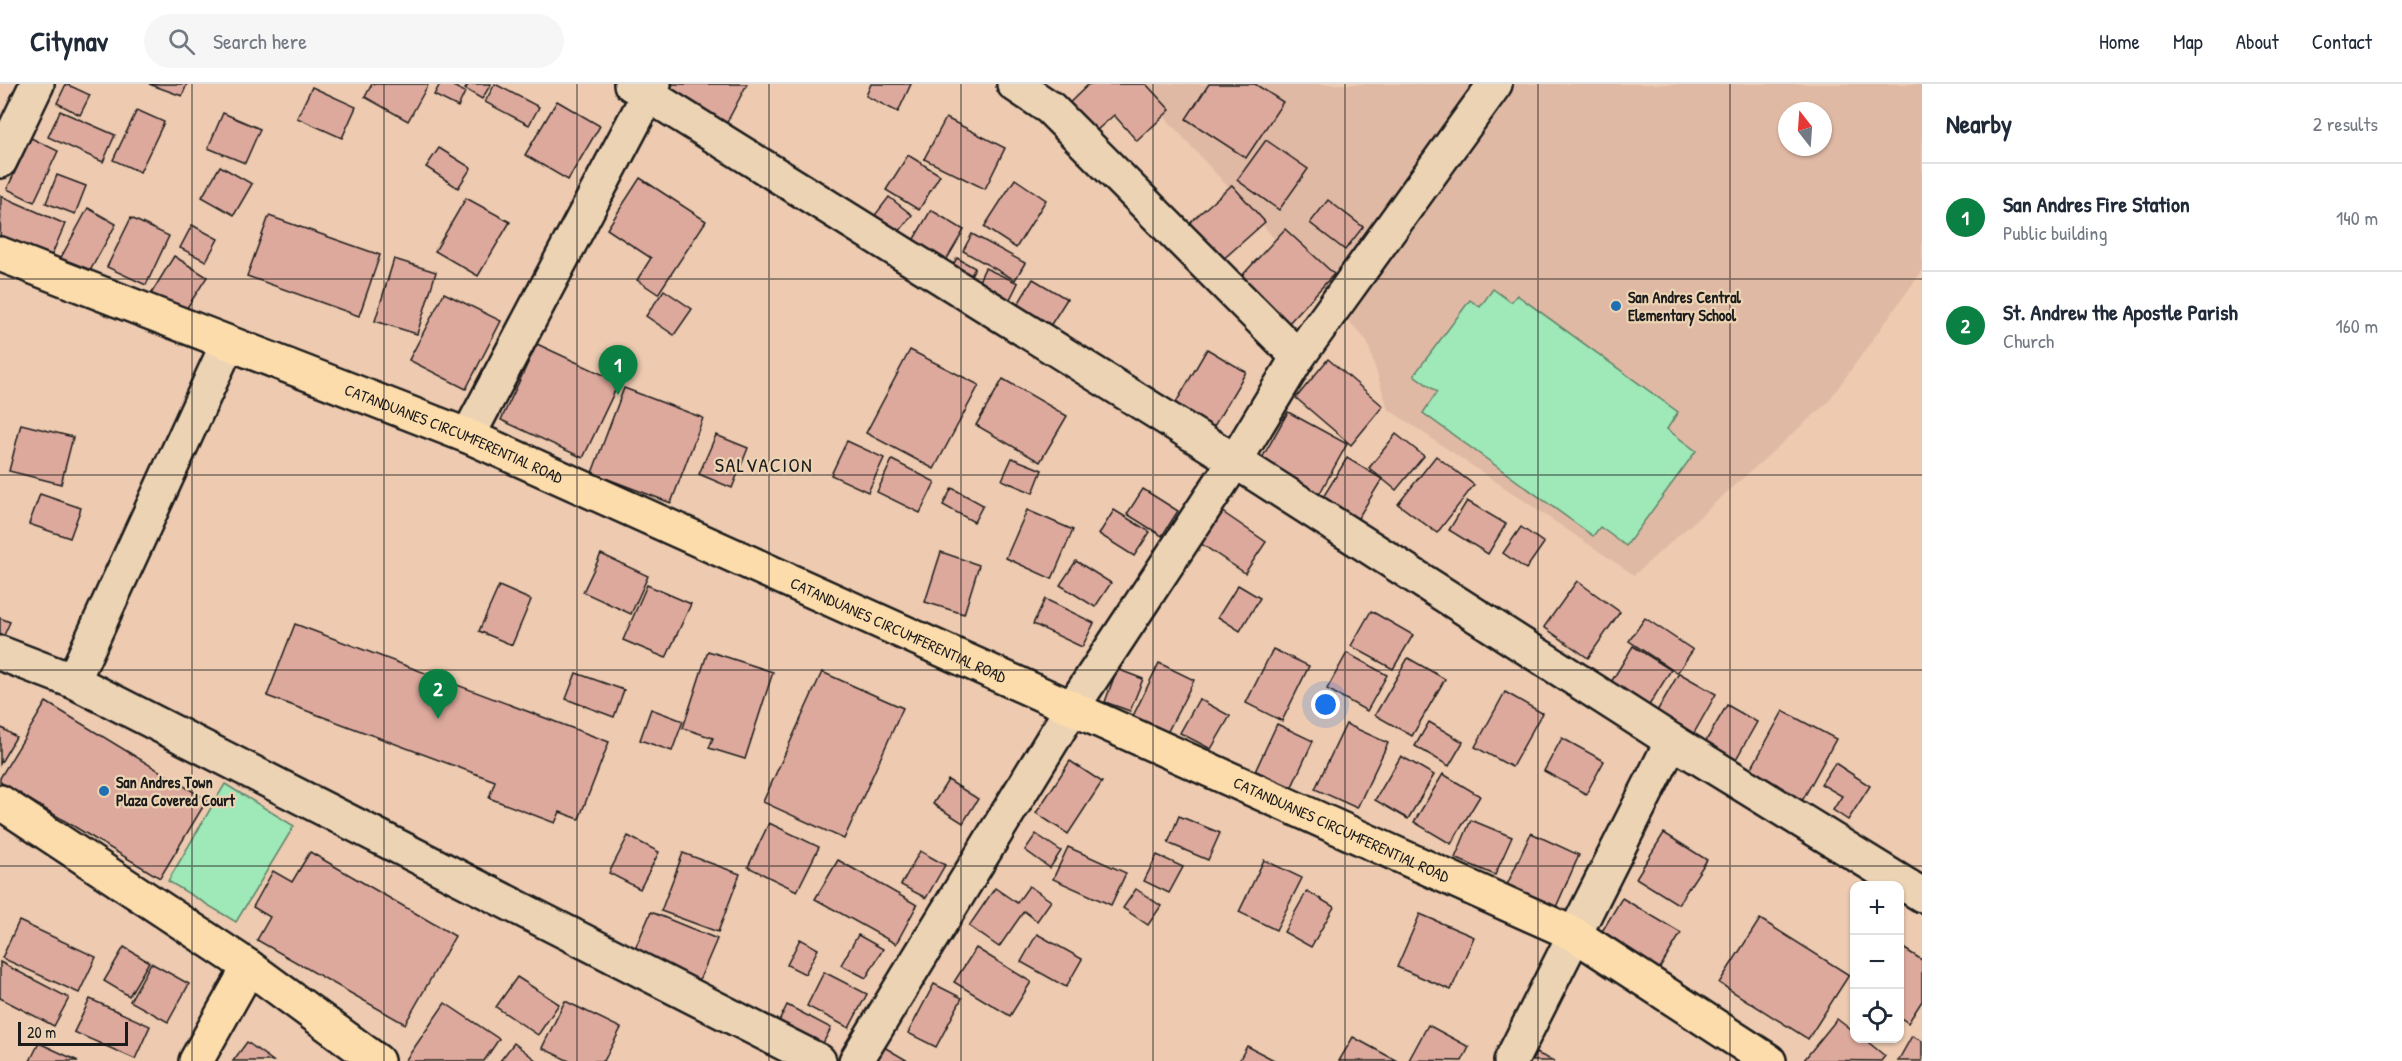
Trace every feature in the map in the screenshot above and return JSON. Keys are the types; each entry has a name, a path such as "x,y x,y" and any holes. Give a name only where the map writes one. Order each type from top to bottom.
{"main road":[{"name":"CATANDUANES CIRCUMFERENTIAL ROAD","path":"0,254 468,436 1574,934 1769,1061"},
{"path":"0,802 249,967 377,1061"},
{"path":"196,1061 249,967"}],"street":[{"path":"0,161 37,84"},
{"path":"1014,84 1050,108 1298,357"},
{"path":"856,1061 1072,708 1235,461 1298,357 1495,84"},
{"path":"468,436 645,87 1672,741 1922,895"},
{"path":"73,681 228,343"},
{"path":"0,653 73,681 819,1061"},
{"path":"1511,1061 1672,741"}],"shaded area":[{"name":"San Andres Central Elementary School","path":"1135,84 1922,84 1922,271 1827,403 1634,575 1388,409 1367,341"}],"green space":[{"path":"1493,289 1511,302 1517,295 1678,412 1667,429 1696,451 1626,546 1600,527 1593,536 1423,413 1437,392 1414,375 1470,300 1480,307"},
{"path":"225,784 294,826 236,922 168,881"}],"building":[{"path":"66,84 90,95 80,115 57,103"},
{"path":"149,84 187,84 182,96"},
{"path":"372,84 428,85 408,121 365,97"},
{"path":"440,84 449,84 465,92 458,107 434,95"},
{"path":"469,84 491,84 482,99 465,89"},
{"path":"495,84 539,107 529,125 485,102"},
{"path":"673,84 747,84 724,128 666,99"},
{"path":"871,84 911,84 898,112 866,96"},
{"path":"1089,84 1146,84 1170,110 1137,141 1114,115 1088,138 1062,110"},
{"path":"1209,84 1255,84 1283,102 1246,158 1186,119"},
{"path":"312,87 356,107 342,138 297,118"},
{"path":"557,101 600,126 568,180 525,155"},
{"path":"137,110 164,122 140,172 113,160"},
{"path":"60,111 115,135 103,162 48,137"},
{"path":"223,113 260,129 245,163 208,148"},
{"path":"946,118 1005,148 985,189 924,159"},
{"path":"31,138 58,151 34,202 7,189"},
{"path":"1266,140 1308,169 1279,210 1237,180"},
{"path":"439,148 471,168 458,188 426,167"},
{"path":"908,155 940,175 919,210 886,190"},
{"path":"220,166 252,184 234,215 202,197"},
{"path":"57,175 86,186 75,214 46,203"},
{"path":"640,178 706,221 658,294 637,280 651,258 607,229"},
{"path":"1015,179 1046,200 1016,248 984,227"},
{"path":"1232,185 1265,222 1220,262 1187,225"},
{"path":"1,196 65,224 47,266 0,247"},
{"path":"889,197 912,215 892,241 869,223"},
{"path":"466,198 510,222 478,276 435,251"},
{"path":"1328,200 1363,227 1345,250 1310,223"},
{"path":"88,208 116,224 86,278 58,263"},
{"path":"931,210 964,230 941,269 908,249"},
{"path":"269,216 380,255 359,316 247,276"},
{"path":"131,218 169,236 146,285 107,267"},
{"path":"192,225 218,239 206,261 180,248"},
{"path":"1285,229 1334,274 1287,325 1238,280"},
{"path":"972,234 1025,263 1015,280 963,251"},
{"path":"174,256 207,277 181,317 149,297"},
{"path":"957,258 975,268 963,289 945,278"},
{"path":"394,259 436,272 417,334 375,321"},
{"path":"985,268 1018,283 1005,309 973,294"},
{"path":"1033,279 1067,299 1045,334 1012,314"},
{"path":"664,290 692,309 674,335 646,316"},
{"path":"444,293 501,321 466,389 409,360"},
{"path":"537,344 619,382 583,458 501,420"},
{"path":"1207,349 1246,372 1210,433 1171,411"},
{"path":"910,350 979,385 934,469 866,433"},
{"path":"1328,359 1383,406 1351,445 1296,398"},
{"path":"1003,379 1067,416 1040,462 976,425"},
{"path":"624,388 703,418 671,503 592,473"},
{"path":"1288,412 1347,444 1316,500 1257,467"},
{"path":"21,424 73,437 61,484 9,471"},
{"path":"1396,434 1424,456 1396,490 1369,468"},
{"path":"716,435 748,448 732,488 699,474"},
{"path":"847,441 884,458 868,492 831,475"},
{"path":"1436,456 1474,485 1437,533 1398,504"},
{"path":"1012,458 1042,470 1033,493 1002,480"},
{"path":"1347,458 1382,479 1352,528 1317,507"},
{"path":"892,460 935,482 920,513 877,492"},
{"path":"952,488 983,505 974,522 943,505"},
{"path":"1143,489 1178,511 1162,536 1127,514"},
{"path":"40,494 81,508 70,538 29,524"},
{"path":"1467,501 1506,524 1488,554 1449,530"},
{"path":"1027,510 1073,530 1052,579 1006,558"},
{"path":"1114,510 1150,532 1134,556 1099,534"},
{"path":"1221,511 1266,542 1245,573 1200,543"},
{"path":"1521,527 1544,543 1526,569 1503,553"},
{"path":"941,552 979,565 964,614 925,602"},
{"path":"601,554 648,576 631,614 583,592"},
{"path":"1076,561 1111,583 1095,607 1060,585"},
{"path":"1577,581 1620,612 1588,658 1544,627"},
{"path":"647,585 691,604 666,658 623,640"},
{"path":"1238,585 1260,598 1240,631 1218,617"},
{"path":"499,586 531,600 512,645 479,631"},
{"path":"1045,599 1094,623 1082,647 1033,624"},
{"path":"1371,611 1413,635 1393,669 1351,646"},
{"path":"0,618 10,622 1,642 0,642"},
{"path":"1645,618 1693,650 1677,673 1629,641"},
{"path":"295,624 609,742 579,819 560,812 555,823 489,798 495,781 267,696"},
{"path":"1633,646 1671,670 1643,715 1605,692"},
{"path":"1273,649 1309,666 1282,721 1246,703"},
{"path":"708,651 773,672 745,759 709,748 713,738 683,728"},
{"path":"1347,653 1387,675 1367,711 1327,689"},
{"path":"1408,658 1445,679 1412,736 1375,715"},
{"path":"1159,663 1194,680 1167,733 1133,716"},
{"path":"1117,669 1143,679 1130,711 1105,702"},
{"path":"822,672 903,708 844,839 763,802"},
{"path":"576,673 624,690 614,717 566,699"},
{"path":"1679,673 1716,694 1690,740 1653,718"},
{"path":"1505,692 1542,713 1512,767 1475,747"},
{"path":"1199,699 1230,716 1211,749 1180,733"},
{"name":"San Andres Town Plaza Covered Court","path":"46,702 207,800 160,878 0,782 0,778"},
{"path":"1727,705 1757,722 1731,768 1700,751"},
{"path":"651,709 683,721 672,751 640,740"},
{"path":"1783,711 1836,739 1796,812 1743,784"},
{"path":"1429,722 1463,742 1449,766 1415,746"},
{"path":"1277,724 1313,741 1289,793 1253,776"},
{"path":"1346,724 1388,743 1357,808 1315,789"},
{"path":"0,727 16,737 0,764"},
{"path":"1562,738 1604,761 1586,794 1544,771"},
{"path":"1401,756 1434,775 1408,819 1375,800"},
{"path":"1070,761 1102,782 1068,834 1036,813"},
{"path":"1835,763 1870,786 1848,820 1833,810 1842,796 1821,784"},
{"path":"1443,774 1480,796 1451,844 1414,822"},
{"path":"948,780 978,799 963,823 933,804"},
{"path":"1179,816 1220,833 1208,860 1168,843"},
{"path":"1471,820 1512,837 1495,875 1455,858"},
{"path":"769,823 819,847 797,891 748,867"},
{"path":"1531,833 1579,855 1556,907 1507,885"},
{"path":"1664,833 1707,860 1678,904 1636,878"},
{"path":"1036,834 1061,851 1050,868 1025,850"},
{"path":"628,836 659,852 640,889 609,873"},
{"path":"1068,847 1126,873 1111,905 1053,879"},
{"path":"920,851 945,865 926,898 901,885"},
{"path":"310,852 455,936 405,1024 257,940 270,917 253,907 273,871 292,882"},
{"path":"683,853 740,874 718,932 661,911"},
{"path":"1157,855 1183,867 1169,893 1144,881"},
{"path":"838,860 917,905 896,944 815,899"},
{"path":"1264,860 1302,878 1276,930 1239,912"},
{"path":"1029,886 1051,901 1037,921 1024,911 999,947 969,926 995,888 1017,903"},
{"path":"1136,889 1161,906 1148,925 1123,908"},
{"path":"1307,891 1334,907 1311,947 1284,932"},
{"path":"1622,898 1681,933 1657,973 1598,938"},
{"path":"651,912 717,939 696,988 630,960"},
{"path":"1420,914 1474,937 1451,990 1397,967"},
{"path":"1760,919 1849,975 1808,1039 1719,983"},
{"path":"19,921 96,957 79,993 2,958"},
{"path":"1037,934 1082,959 1066,987 1021,962"},
{"path":"858,935 883,949 866,978 841,965"},
{"path":"800,939 818,949 805,974 787,965"},
{"path":"124,947 149,962 129,996 104,981"},
{"path":"976,948 1031,982 1010,1016 954,982"},
{"path":"1904,949 1922,960 1922,1001 1908,1023 1904,1020"},
{"path":"0,962 69,998 54,1026 0,998"},
{"path":"151,963 189,984 168,1022 130,1001"},
{"path":"824,972 867,994 849,1028 807,1006"},
{"path":"517,977 559,1004 538,1035 496,1007"},
{"path":"934,984 962,998 936,1047 908,1033"},
{"path":"90,999 150,1026 135,1059 74,1032"},
{"path":"565,1001 621,1028 604,1061 569,1061 542,1048"},
{"path":"445,1003 499,1039 484,1061 405,1061"},
{"path":"787,1005 831,1028 816,1056 773,1034"},
{"path":"1837,1019 1850,1029 1850,1043 1869,1043 1885,1056 1881,1061 1804,1060"},
{"path":"1428,1025 1469,1047 1462,1061 1409,1060"},
{"path":"1912,1036 1922,1041 1922,1061 1898,1061"},
{"path":"1353,1037 1397,1061 1339,1061"},
{"path":"247,1042 273,1061 233,1061"},
{"path":"39,1043 78,1061 30,1061"},
{"path":"514,1043 537,1061 500,1061"},
{"path":"1247,1046 1276,1061 1239,1061"},
{"path":"884,1047 908,1061 876,1061"},
{"path":"1536,1053 1554,1061 1532,1061"}],"place":[{"name":"San Andres Central Elementary School","path":"1616,306"},
{"name":"San Andres Fire Station","path":"618,395"},
{"name":"St. Andrew the Apostle Parish","path":"438,719"},
{"name":"San Andres Town Plaza Covered Court","path":"104,791"}],"district":[{"name":"SALVACION","path":"764,465"}]}
